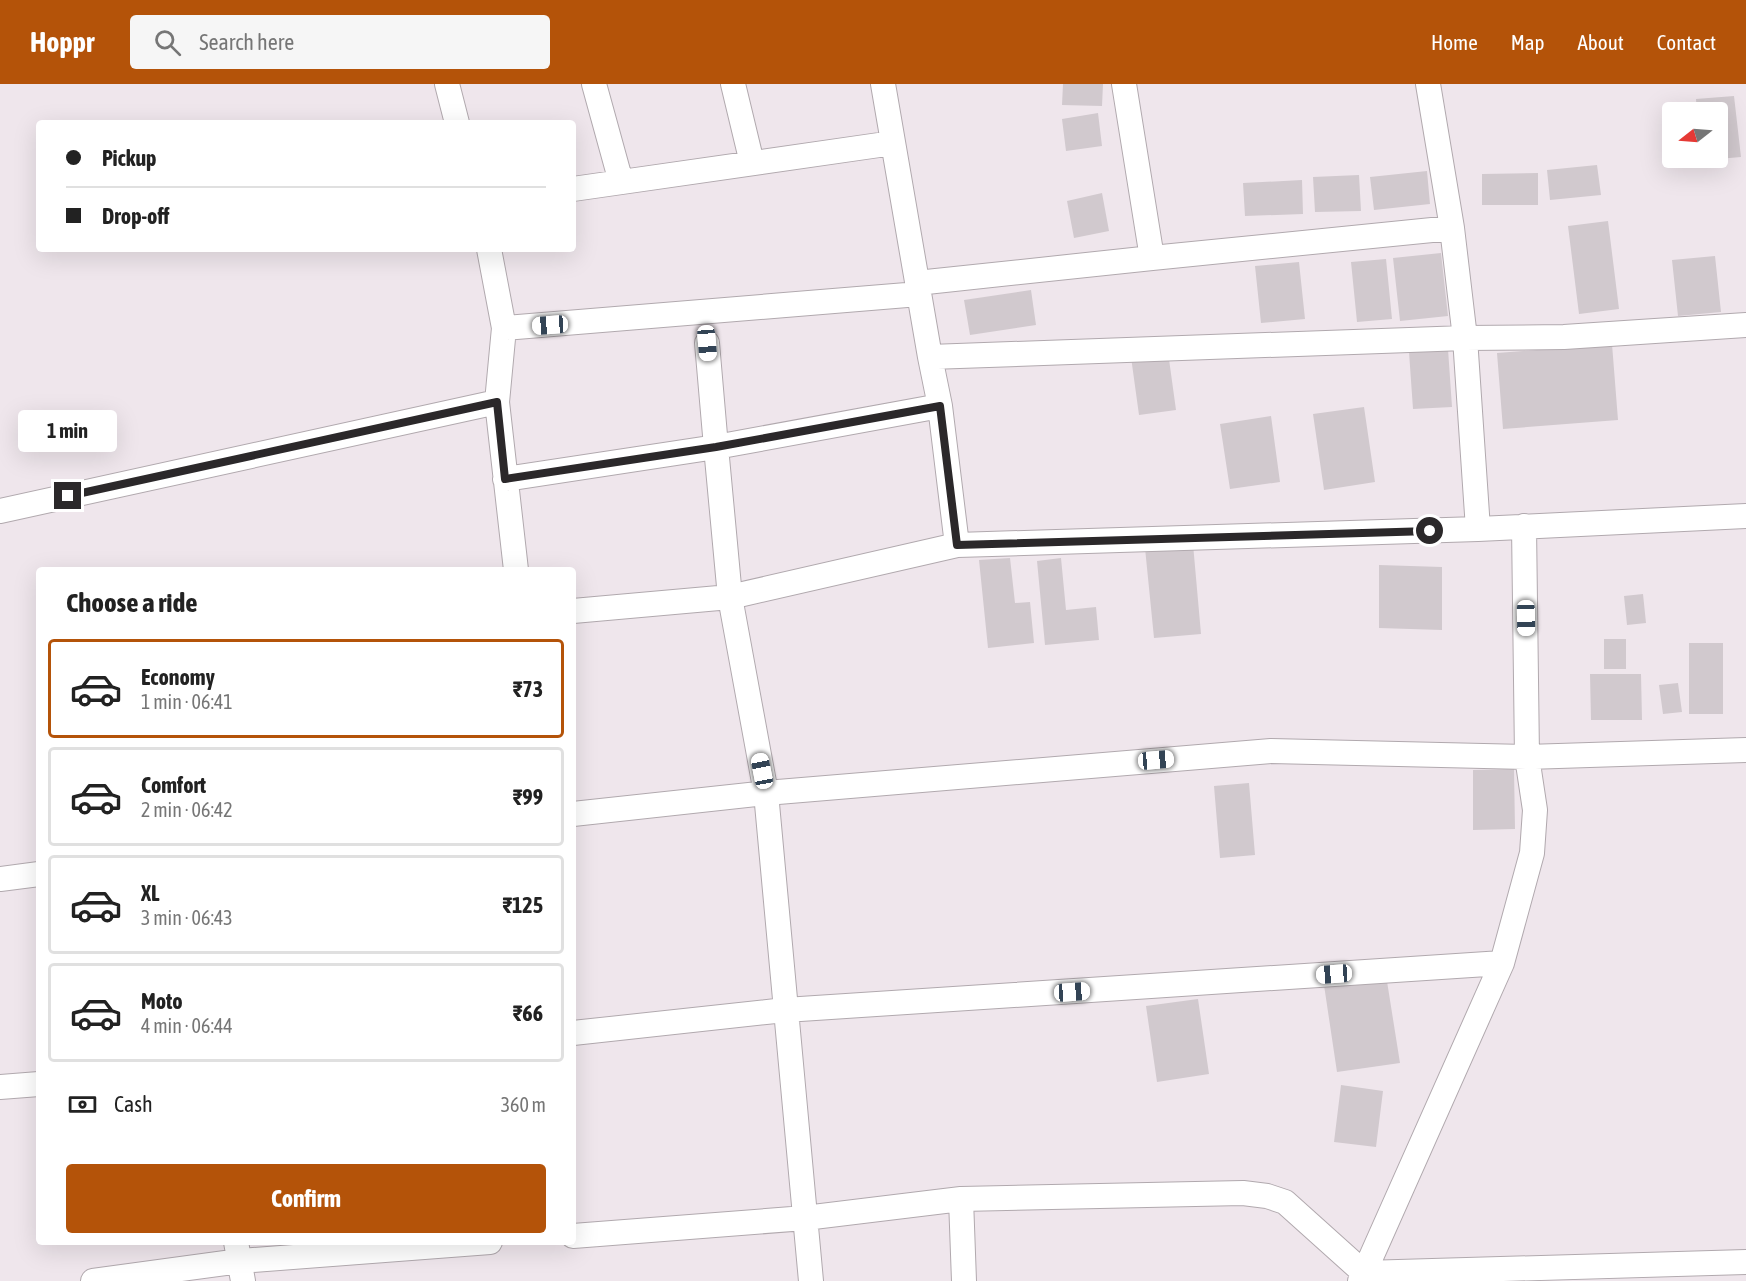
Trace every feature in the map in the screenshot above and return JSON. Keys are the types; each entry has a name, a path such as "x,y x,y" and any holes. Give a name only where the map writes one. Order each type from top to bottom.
{"street":[{"path":"447,84 457,120"},
{"path":"594,84 621,182"},
{"path":"733,84 752,163"},
{"path":"883,84 940,406 957,545"},
{"path":"1124,84 1152,258"},
{"path":"1428,84 1452,228 1465,338 1478,529"},
{"path":"576,189 893,143"},
{"path":"504,328 918,289 1152,258 1452,228"},
{"path":"490,252 504,328 497,402 516,567"},
{"path":"930,357 1465,338 1564,337 1746,325"},
{"path":"707,343 730,597 766,793 811,1281"},
{"path":"0,511 497,402"},
{"path":"505,479 716,447 940,406"},
{"path":"576,610 730,597 957,545 1478,529 1746,516"},
{"path":"1362,1277 1502,963 1532,853 1535,810 1527,757 1524,526"},
{"path":"576,814 766,793 1271,751 1527,757 1746,750"},
{"path":"0,879 36,874"},
{"path":"576,1033 785,1010 1502,963"},
{"path":"0,1087 36,1084"},
{"path":"576,1236 805,1218 961,1199 1243,1193 1267,1196 1285,1202 1362,1277 1746,1262"},
{"path":"961,1199 964,1281"},
{"path":"93,1281 240,1262 452,1245"}],"building":[{"path":"1063,84 1103,84 1102,106 1062,105"},
{"path":"1734,96 1741,157 1728,158 1728,102 1696,102 1696,99"},
{"path":"1098,113 1102,146 1066,151 1062,119"},
{"path":"1597,165 1601,195 1550,200 1547,170"},
{"path":"1427,171 1430,204 1374,210 1370,177"},
{"path":"1538,173 1538,205 1482,205 1482,174"},
{"path":"1359,175 1361,211 1315,212 1313,177"},
{"path":"1302,180 1303,214 1245,216 1243,183"},
{"path":"1102,193 1109,231 1074,238 1067,201"},
{"path":"1608,221 1619,309 1579,314 1568,226"},
{"path":"1441,253 1448,316 1400,321 1393,258"},
{"path":"1715,256 1721,312 1678,316 1672,260"},
{"path":"1386,259 1392,319 1357,322 1351,262"},
{"path":"1299,262 1305,319 1261,323 1255,266"},
{"path":"1031,290 1036,325 970,335 964,300"},
{"path":"1612,344 1618,420 1503,429 1497,353"},
{"path":"1448,349 1452,407 1413,409 1409,352"},
{"path":"1168,352 1176,410 1139,415 1131,357"},
{"path":"1364,407 1375,482 1324,490 1313,414"},
{"path":"1271,416 1280,482 1230,489 1220,424"},
{"path":"1193,544 1201,634 1154,638 1145,548"},
{"path":"1010,558 1015,603 1030,602 1034,643 988,648 979,560"},
{"path":"1061,558 1066,610 1096,607 1099,640 1045,645 1037,561"},
{"path":"1379,565 1442,567 1442,630 1379,628"},
{"path":"1643,594 1646,623 1627,625 1624,596"},
{"path":"1604,639 1626,639 1626,669 1604,669"},
{"path":"1689,643 1723,643 1723,714 1689,714"},
{"path":"1590,674 1641,674 1642,720 1591,720"},
{"path":"1678,683 1682,712 1663,714 1659,685"},
{"path":"1514,769 1515,829 1473,830 1473,770"},
{"path":"1249,783 1255,855 1220,858 1214,786"},
{"path":"1386,975 1400,1063 1337,1072 1324,985"},
{"path":"1198,999 1209,1074 1157,1082 1146,1006"},
{"path":"1341,1085 1383,1091 1376,1147 1334,1142"}],"route":[{"path":"68,496 497,402 505,479 716,447 940,406 957,545 1430,531"}]}
